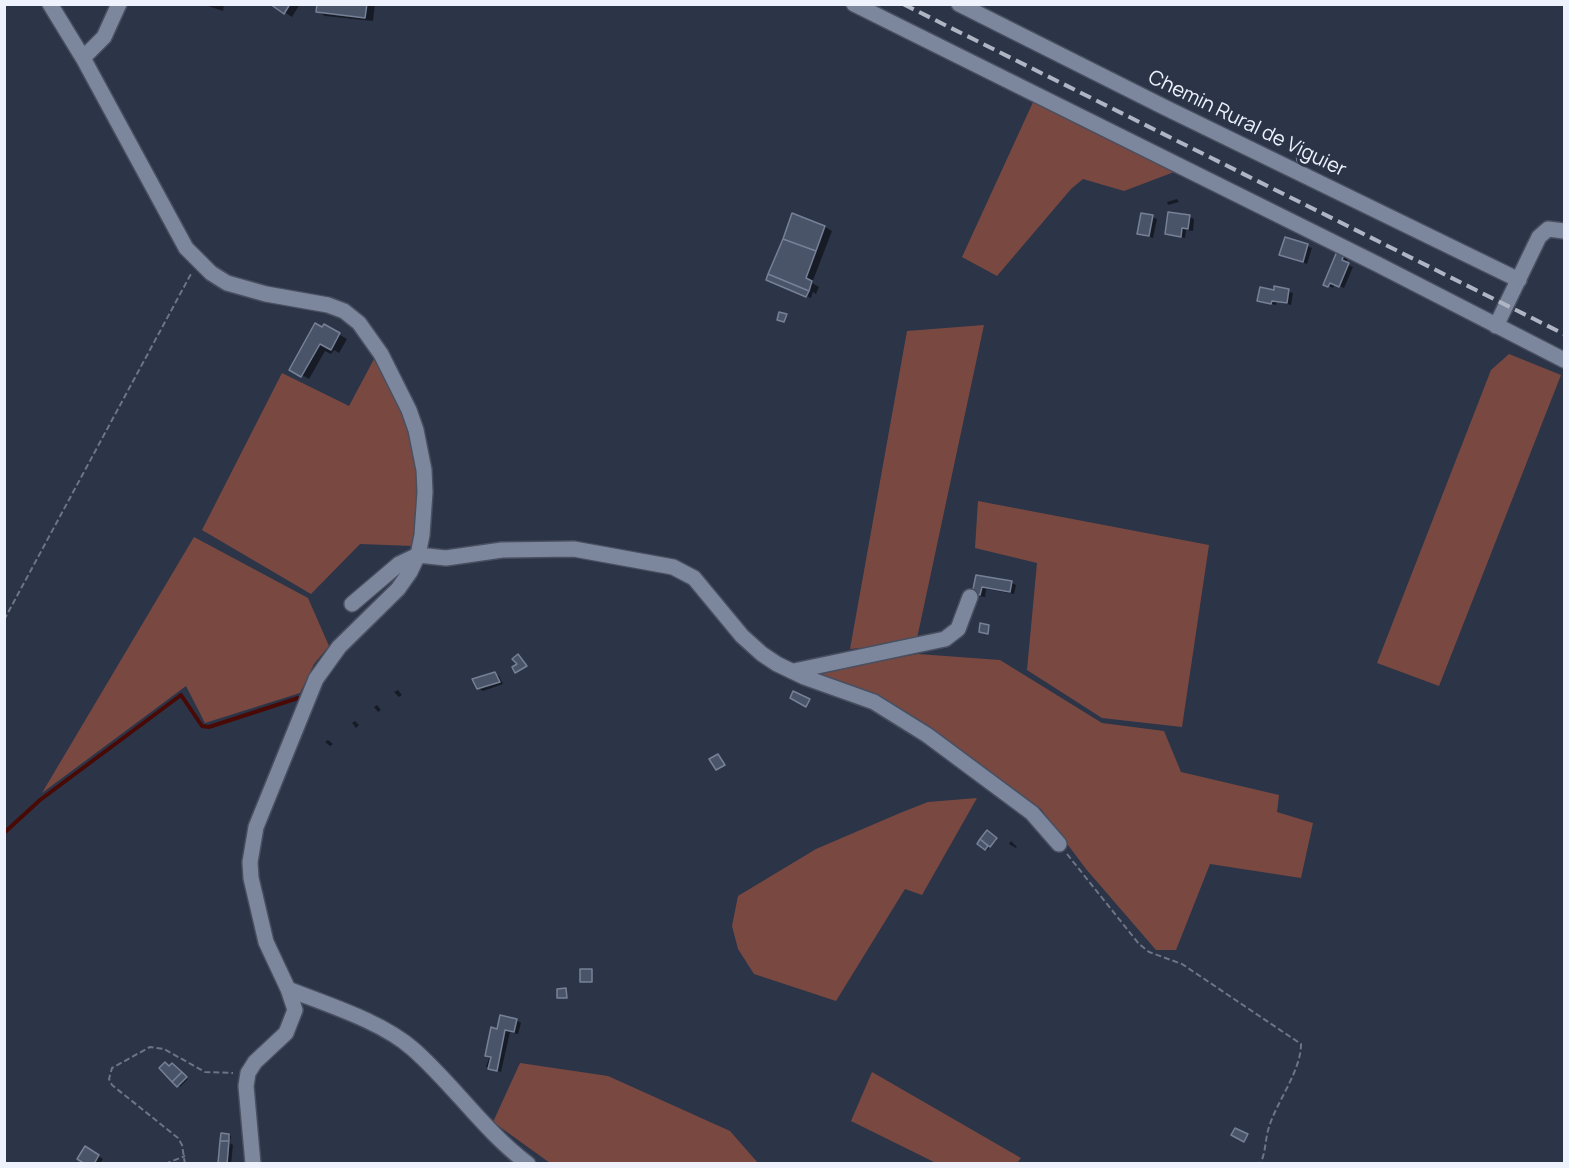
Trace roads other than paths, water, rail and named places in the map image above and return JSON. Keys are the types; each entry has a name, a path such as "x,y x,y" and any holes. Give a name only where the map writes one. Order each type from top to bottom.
{"street":[{"path":"50,4 83,58 180,238 197,261 227,283 266,294 328,304 344,311 359,323 371,338 409,410 421,449 425,492 422,535 410,572 398,589 339,647 316,679 256,827 250,862 251,878 266,942 295,1010 286,1034 255,1062 248,1073 246,1086 253,1164"},
{"path":"83,58 104,37 119,4"},
{"path":"854,4 1377,264 1564,360"},
{"name":"Chemin Rural de Viguier","path":"959,4 1176,113 1519,280"},
{"path":"1496,326 1543,232 1548,229 1564,231"},
{"path":"352,604 399,564 417,555 447,558 502,550 574,549 673,567 694,578 742,636 762,654 804,677 874,702 927,735 1002,793 1032,813 1059,844"},
{"path":"794,671 945,639 958,629 970,597"},
{"path":"288,989 386,1030 412,1048 494,1133 528,1164"}],"waterway":[{"path":"4,833 40,800 181,695 202,726 209,727 298,698"}],"railway":[{"path":"903,4 1564,334"}]}
